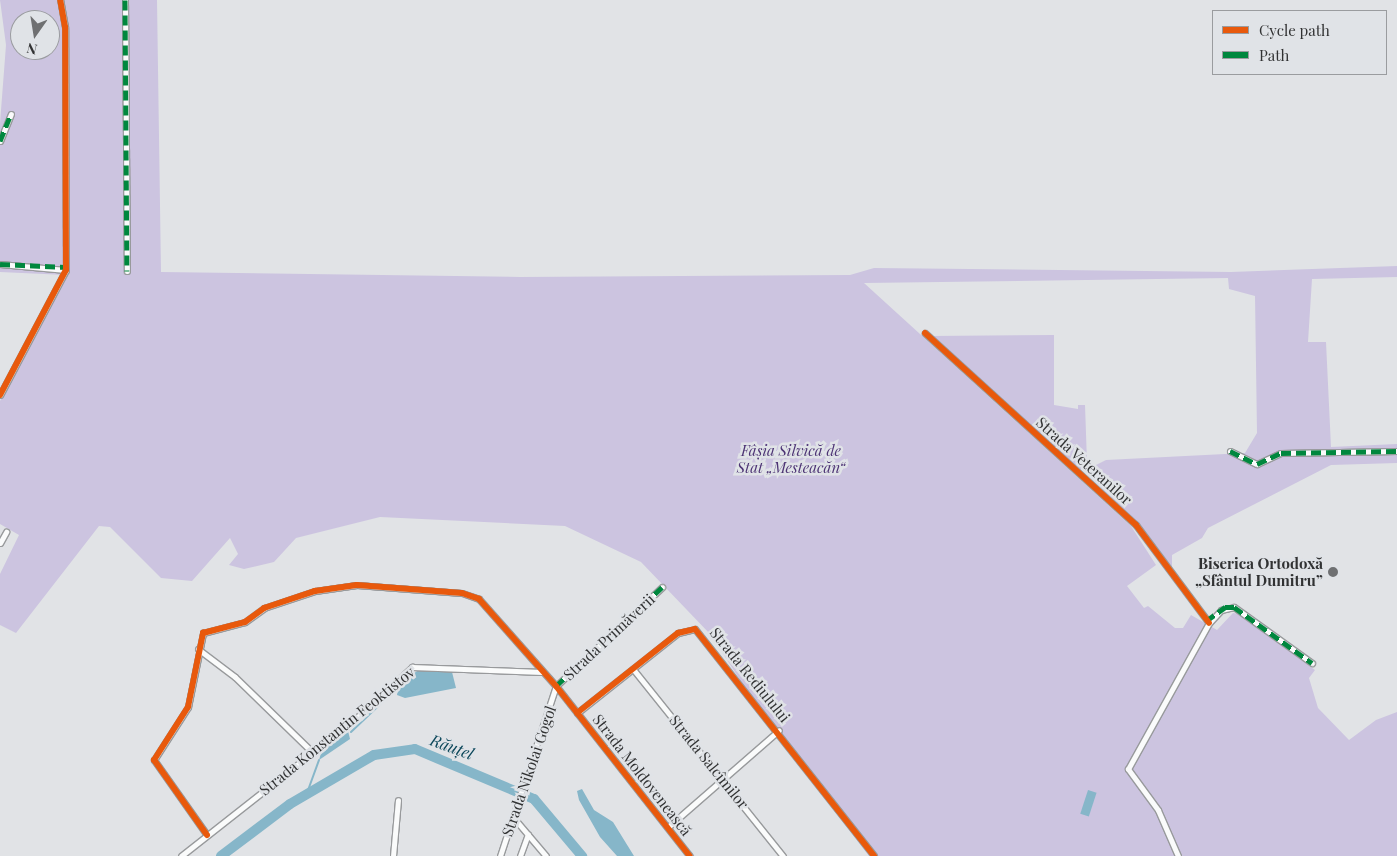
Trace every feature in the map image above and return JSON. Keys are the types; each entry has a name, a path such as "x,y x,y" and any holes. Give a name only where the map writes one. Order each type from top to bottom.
{"street":[{"path":"0,395 66,270 65,27 60,0"},
{"path":"125,0 127,271"},
{"path":"0,141 11,114"},
{"path":"0,264 66,270"},
{"name":"Strada Veteranilor","path":"925,334 1136,525 1208,624"},
{"path":"1230,451 1257,464 1281,453 1397,451"},
{"path":"0,543 6,532"},
{"name":"Strada Moldovenească","path":"206,836 154,760 188,707 198,649 209,630 236,626 264,608 315,590 357,585 474,596 556,686 690,856"},
{"name":"Strada Primăverii","path":"556,686 662,587"},
{"path":"1178,856 1158,810 1128,769 1208,624 1221,610 1234,607 1312,663"},
{"name":"Strada Rediulului","path":"577,713 682,630 695,629 779,730 874,856"},
{"path":"198,649 235,677 311,751"},
{"name":"Strada Konstantin Feoktistov","path":"181,856 418,664 542,672"},
{"name":"Strada Salcîmilor","path":"633,669 783,856"},
{"name":"Strada Nikolai Gogol","path":"500,856 556,686"},
{"path":"668,827 779,730"},
{"path":"394,856 398,800"},
{"path":"513,817 546,856"},
{"path":"520,856 528,834"},
{"path":"538,856 541,850"}],"green space":[{"name":"Fâșia Silvică de Stat „Mesteacăn“","path":"0,0 157,0 161,272 520,277 850,275 874,268 1231,272 1397,266 1397,277 1312,279 1308,342 1326,342 1331,447 1397,444 1397,463 1331,465 1208,528 1202,538 1172,555 1172,567 1138,523 1088,475 1090,468 1106,460 1245,453 1257,433 1255,296 1229,289 1228,278 864,283 1131,526 1156,565 1127,586 1144,608 1148,606 1175,628 1183,628 1191,615 1217,630 1233,613 1238,614 1315,670 1309,678 1318,708 1349,740 1376,720 1397,712 1397,856 869,856 777,736 710,634 641,562 565,526 380,517 296,538 274,562 244,569 229,565 238,554 230,538 192,581 161,578 110,527 99,526 16,633 0,625 0,574 19,535 0,524 0,401 66,275 0,272 0,123 6,45"},
{"path":"1054,335 1054,405 1078,409 1078,405 1085,405 1087,462 1080,470 931,336"}],"water":[{"path":"422,668 452,672 456,688 405,698 397,695 399,683"},
{"path":"348,731 350,739 319,760 322,750"},
{"path":"582,789 594,810 613,822 634,856 617,856 600,837 579,800 577,791"},
{"path":"1088,790 1097,793 1089,817 1080,814"}],"waterway":[{"path":"351,732 396,689"},
{"name":"Răuțel","path":"221,856 290,804 374,755 415,749 534,799 582,856"},
{"path":"307,793 319,760"}],"marked path":[{"path":"125,0 127,271"},
{"path":"0,141 11,114"},
{"path":"0,264 66,267"},
{"path":"1230,451 1257,464 1281,453 1397,451"},
{"path":"556,686 662,587"},
{"path":"1206,621 1225,607 1234,607 1312,663"}],"cycle path":[{"path":"0,395 66,270 65,27 60,0"},
{"path":"925,333 1136,525 1209,623"},
{"path":"207,835 154,760 188,707 203,633 245,622 264,608 315,591 357,585 462,593 479,599 556,686 690,856"},
{"path":"577,713 678,633 695,629 874,856"}],"place":[{"name":"Biserica Ortodoxă „Sfântul Dumitru”","path":"1333,572"}]}
